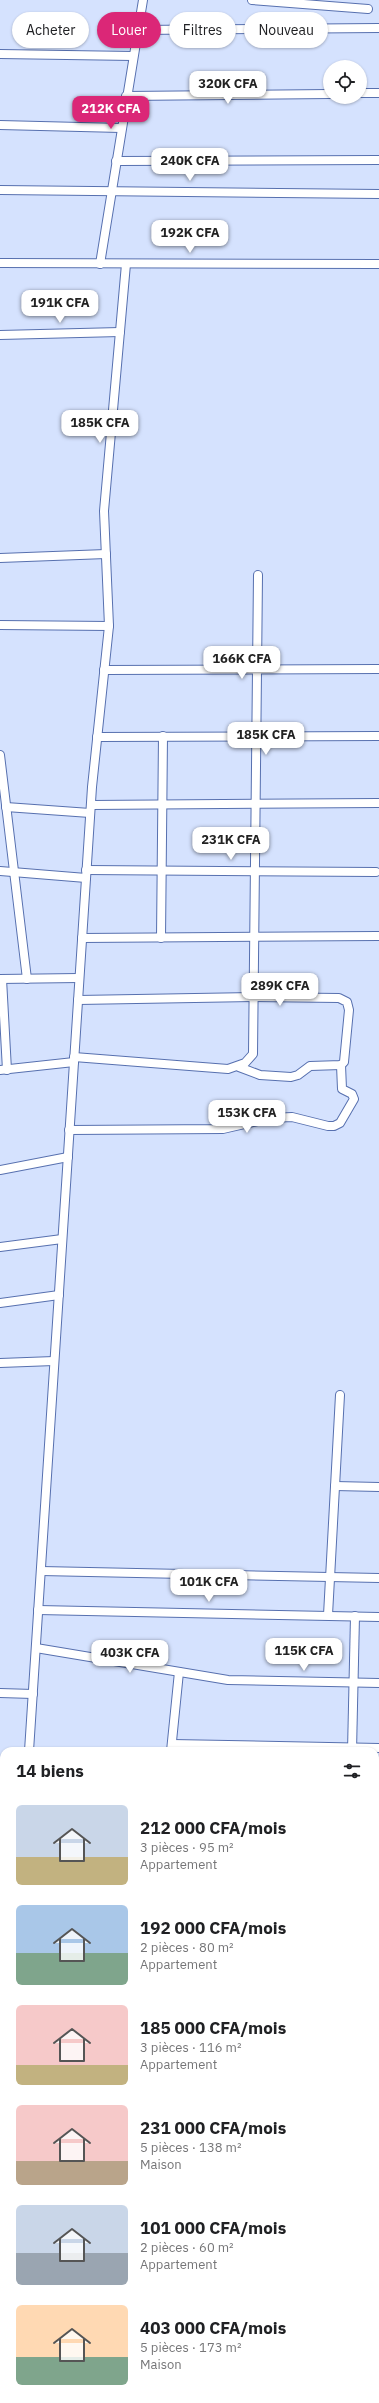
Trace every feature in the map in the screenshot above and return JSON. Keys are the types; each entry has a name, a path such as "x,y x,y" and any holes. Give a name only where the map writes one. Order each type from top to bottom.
{"street":[{"path":"141,12 143,0"},
{"path":"252,0 368,9"},
{"path":"161,30 379,28"},
{"path":"100,264 135,48"},
{"path":"0,54 133,56"},
{"path":"367,93 379,93"},
{"path":"126,96 323,94"},
{"path":"0,125 121,128"},
{"path":"116,160 379,160"},
{"path":"0,190 379,194"},
{"path":"0,263 379,264"},
{"path":"29,1747 90,809 109,626 104,511 126,264"},
{"path":"0,335 120,332"},
{"path":"0,558 106,554"},
{"path":"239,1067 253,1054 258,575"},
{"path":"0,625 109,626"},
{"path":"104,670 379,670"},
{"path":"97,736 379,736"},
{"path":"161,938 163,736"},
{"path":"0,755 27,979"},
{"path":"6,807 90,809 162,805 379,803"},
{"path":"0,871 86,874 162,871 376,872"},
{"path":"82,938 378,936"},
{"path":"79,978 1,979 3,1070 74,1059 228,1069 239,1067 260,1075 291,1077 298,1075 310,1066 341,1065"},
{"path":"70,1130 224,1129 271,1118 292,1117 328,1126 334,1126 340,1123 354,1099 352,1094 342,1089 341,1065 344,1062 349,1010 347,1002 344,999 253,997 78,1000"},
{"path":"0,1170 68,1157"},
{"path":"0,1247 62,1239"},
{"path":"0,1303 59,1295"},
{"path":"0,1363 54,1361"},
{"path":"328,1616 340,1395"},
{"path":"335,1486 379,1487"},
{"path":"41,1571 379,1578"},
{"path":"38,1610 379,1616"},
{"path":"353,1747 355,1616"},
{"path":"36,1648 228,1680 379,1683"},
{"path":"171,1747 179,1672"},
{"path":"0,1693 33,1694"},
{"path":"0,2184 0,2195"}]}
